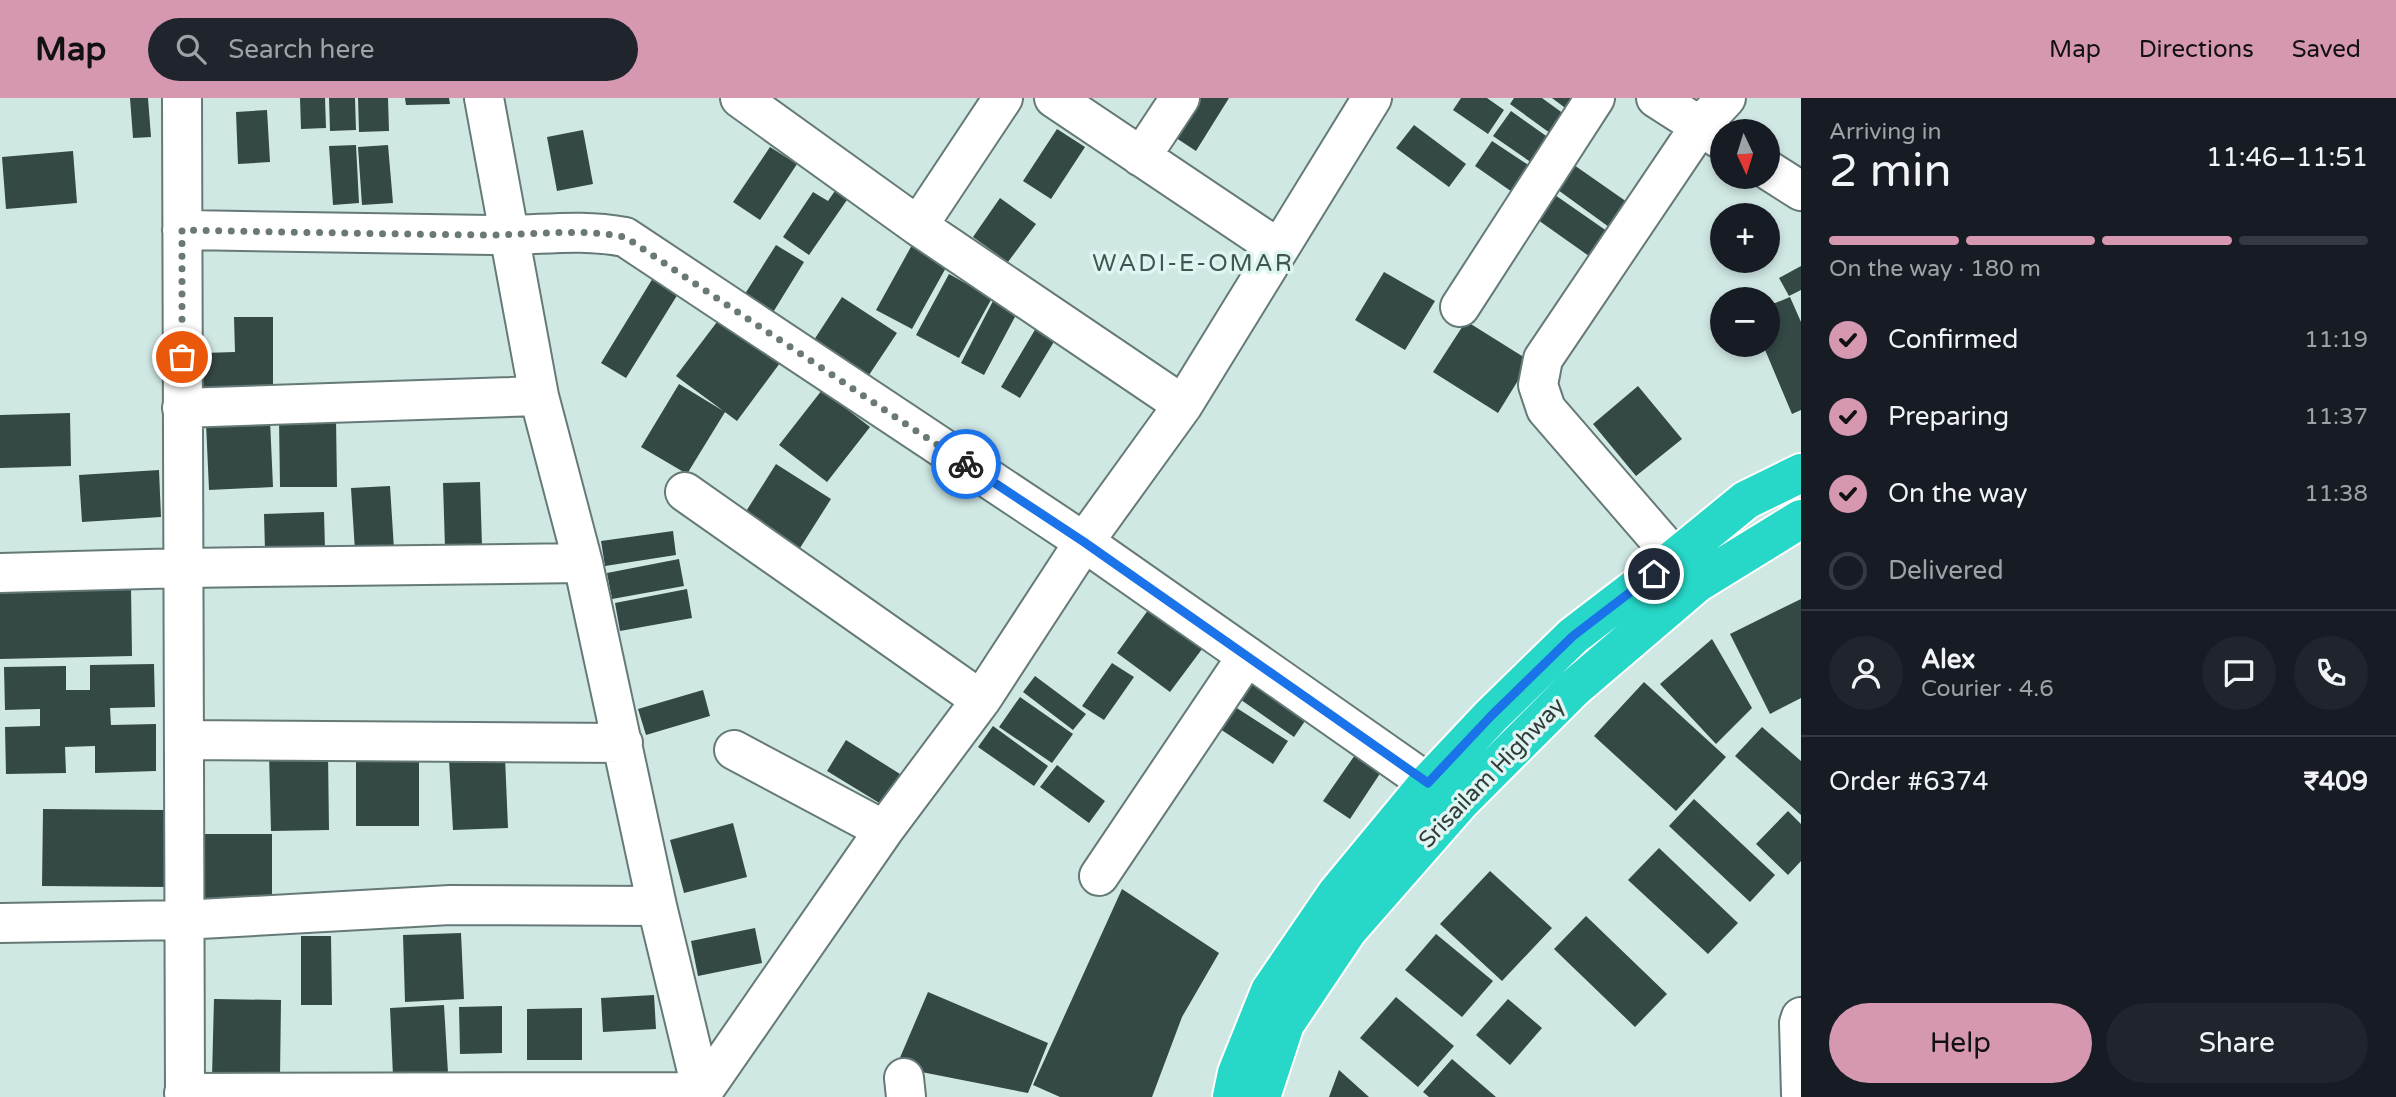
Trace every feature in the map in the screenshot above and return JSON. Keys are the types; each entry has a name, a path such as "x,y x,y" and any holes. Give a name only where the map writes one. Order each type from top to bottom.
{"highway":[{"name":"Srisailam Highway","path":"1261,1097 1285,1024 1444,792 1491,716 1573,636 1746,500 1801,473"},
{"name":"Srisailam Highway","path":"1232,1097 1237,1073 1270,991 1337,893 1444,792 1574,688 1697,583 1801,519"}],"street":[{"path":"182,98 182,920 185,1095 701,1095"},
{"path":"484,98 539,396 583,563 701,1095"},
{"path":"740,98 918,226 1183,405"},
{"path":"918,226 1003,98"},
{"path":"1054,98 1279,248"},
{"path":"1141,157 1180,98"},
{"path":"701,1095 884,830 981,700 1084,542 1183,405 1372,98"},
{"path":"1460,307 1595,98"},
{"path":"1656,98 1710,132"},
{"path":"1717,119 1726,98"},
{"path":"1675,558 1546,409 1538,385 1543,359 1710,134"},
{"path":"1780,178 1801,191"},
{"path":"182,230 510,235 565,231 625,237 1084,542 1444,792"},
{"path":"182,408 539,396"},
{"path":"685,492 981,700"},
{"path":"0,573 583,563"},
{"path":"1099,876 1247,656"},
{"path":"184,740 622,743"},
{"path":"734,750 884,830"},
{"path":"0,923 182,920 450,905 657,905"},
{"path":"1801,1017 1801,1094"}],"building":[{"path":"130,98 148,98 151,137 133,138"},
{"path":"300,98 325,98 326,128 301,129"},
{"path":"329,98 355,98 356,130 330,131"},
{"path":"358,98 388,98 389,131 359,132"},
{"path":"405,98 449,98 450,104 406,105"},
{"path":"1188,98 1229,98 1196,151 1167,132"},
{"path":"1461,98 1487,98 1504,110 1488,134 1453,110"},
{"path":"1514,98 1542,98 1564,114 1550,133 1510,104"},
{"path":"1552,98 1583,98 1572,113"},
{"path":"267,110 270,162 238,164 236,112"},
{"path":"1511,111 1549,138 1532,163 1493,136"},
{"path":"1414,125 1466,164 1449,187 1396,148"},
{"path":"1057,129 1085,147 1051,199 1023,181"},
{"path":"583,130 593,184 557,191 547,137"},
{"path":"1492,141 1533,168 1515,194 1475,166"},
{"path":"356,145 359,203 333,205 329,146"},
{"path":"388,145 393,203 362,205 358,147"},
{"path":"770,147 797,164 760,220 733,202"},
{"path":"73,151 77,203 6,209 2,157"},
{"path":"1564,158 1627,202 1609,227 1547,182"},
{"path":"837,188 849,197 809,255 783,237 813,192 828,201"},
{"path":"1555,195 1614,236 1596,261 1538,220"},
{"path":"1000,198 1036,224 1008,262 973,237"},
{"path":"776,245 804,262 772,314 743,297"},
{"path":"912,245 948,264 912,329 876,310"},
{"path":"1801,266 1801,290 1789,296 1779,278"},
{"path":"1384,272 1435,301 1405,350 1355,320"},
{"path":"656,273 681,289 626,378 601,363"},
{"path":"949,274 992,298 959,358 916,335"},
{"path":"842,297 897,333 867,378 812,343"},
{"path":"1790,297 1801,322 1801,410 1792,414 1768,357 1780,357 1780,301"},
{"path":"993,301 1017,313 984,375 961,363"},
{"path":"234,317 273,317 273,388 203,388 203,353 235,352"},
{"path":"720,318 780,363 737,421 676,376"},
{"path":"1466,321 1530,361 1498,413 1433,372"},
{"path":"1036,328 1055,340 1020,398 1001,387"},
{"path":"679,384 725,412 687,474 641,447"},
{"path":"1638,386 1682,439 1636,476 1593,424"},
{"path":"822,390 870,427 827,482 779,445"},
{"path":"70,413 71,466 0,468 0,415"},
{"path":"336,418 337,487 280,487 279,419"},
{"path":"270,420 273,487 209,490 206,423"},
{"path":"776,464 831,499 800,548 745,513"},
{"path":"159,470 161,517 82,522 79,475"},
{"path":"480,482 482,546 445,548 443,483"},
{"path":"390,486 394,549 355,551 351,488"},
{"path":"324,512 325,549 265,551 264,514"},
{"path":"673,531 676,555 605,566 601,541"},
{"path":"679,559 684,586 612,599 607,573"},
{"path":"131,588 132,656 0,659 0,591"},
{"path":"687,589 692,618 620,631 615,603"},
{"path":"1801,599 1801,698 1770,714 1730,634"},
{"path":"1151,606 1205,645 1170,692 1117,653"},
{"path":"1712,639 1752,708 1716,744 1660,684"},
{"path":"1112,663 1134,677 1104,720 1082,706"},
{"path":"154,664 155,707 110,708 111,725 156,724 156,771 95,773 95,746 65,747 66,773 6,774 5,727 40,726 40,709 5,710 4,667 66,666 66,690 90,690 90,665"},
{"path":"1035,676 1086,714 1073,730 1023,692"},
{"path":"1247,677 1307,718 1294,737 1234,695"},
{"path":"1644,682 1726,757 1676,811 1594,736"},
{"path":"703,690 710,716 646,735 638,709"},
{"path":"1020,697 1073,734 1052,763 999,727"},
{"path":"1229,703 1288,741 1273,764 1214,725"},
{"path":"993,726 1048,766 1034,786 978,747"},
{"path":"1762,727 1801,761 1801,815 1735,756"},
{"path":"846,740 900,774 881,804 827,771"},
{"path":"328,752 329,830 271,831 269,754"},
{"path":"1355,755 1381,772 1350,819 1323,801"},
{"path":"356,756 419,756 419,826 356,826"},
{"path":"505,757 508,828 453,830 449,760"},
{"path":"1057,765 1105,801 1089,823 1040,787"},
{"path":"1694,799 1775,875 1750,902 1669,826"},
{"path":"43,809 165,810 164,887 42,886"},
{"path":"1788,811 1801,824 1801,861 1788,875 1756,844"},
{"path":"733,823 747,877 684,893 670,840"},
{"path":"201,834 272,834 272,902 202,903"},
{"path":"1659,848 1738,923 1708,954 1628,880"},
{"path":"1490,871 1552,928 1502,981 1440,924"},
{"path":"1122,889 1219,953 1182,1017 1152,1097 1060,1097 1033,1085"},
{"path":"1586,916 1667,994 1635,1027 1554,949"},
{"path":"755,928 762,963 698,976 691,941"},
{"path":"461,933 464,999 405,1002 403,935"},
{"path":"1436,934 1493,981 1462,1017 1405,970"},
{"path":"301,936 331,936 332,1005 301,1005"},
{"path":"928,992 1048,1043 1028,1093 896,1067"},
{"path":"654,995 656,1029 603,1032 601,998"},
{"path":"1396,997 1454,1046 1418,1087 1360,1038"},
{"path":"214,999 281,1000 280,1078 212,1077"},
{"path":"1508,999 1542,1028 1510,1065 1476,1035"},
{"path":"444,1005 448,1073 393,1076 390,1008"},
{"path":"502,1006 502,1053 460,1054 459,1007"},
{"path":"582,1008 582,1060 527,1060 527,1009"},
{"path":"1452,1059 1496,1097 1429,1097 1423,1092"},
{"path":"1339,1070 1369,1097 1329,1097"}],"way so far":[{"path":"182,357 182,230 510,235 596,232 625,237 966,464"}],"district":[{"name":"WADI-E-OMAR","path":"1193,263"}],"route":[{"path":"966,464 1084,542 1428,783 1491,716 1573,636 1654,574"}]}
